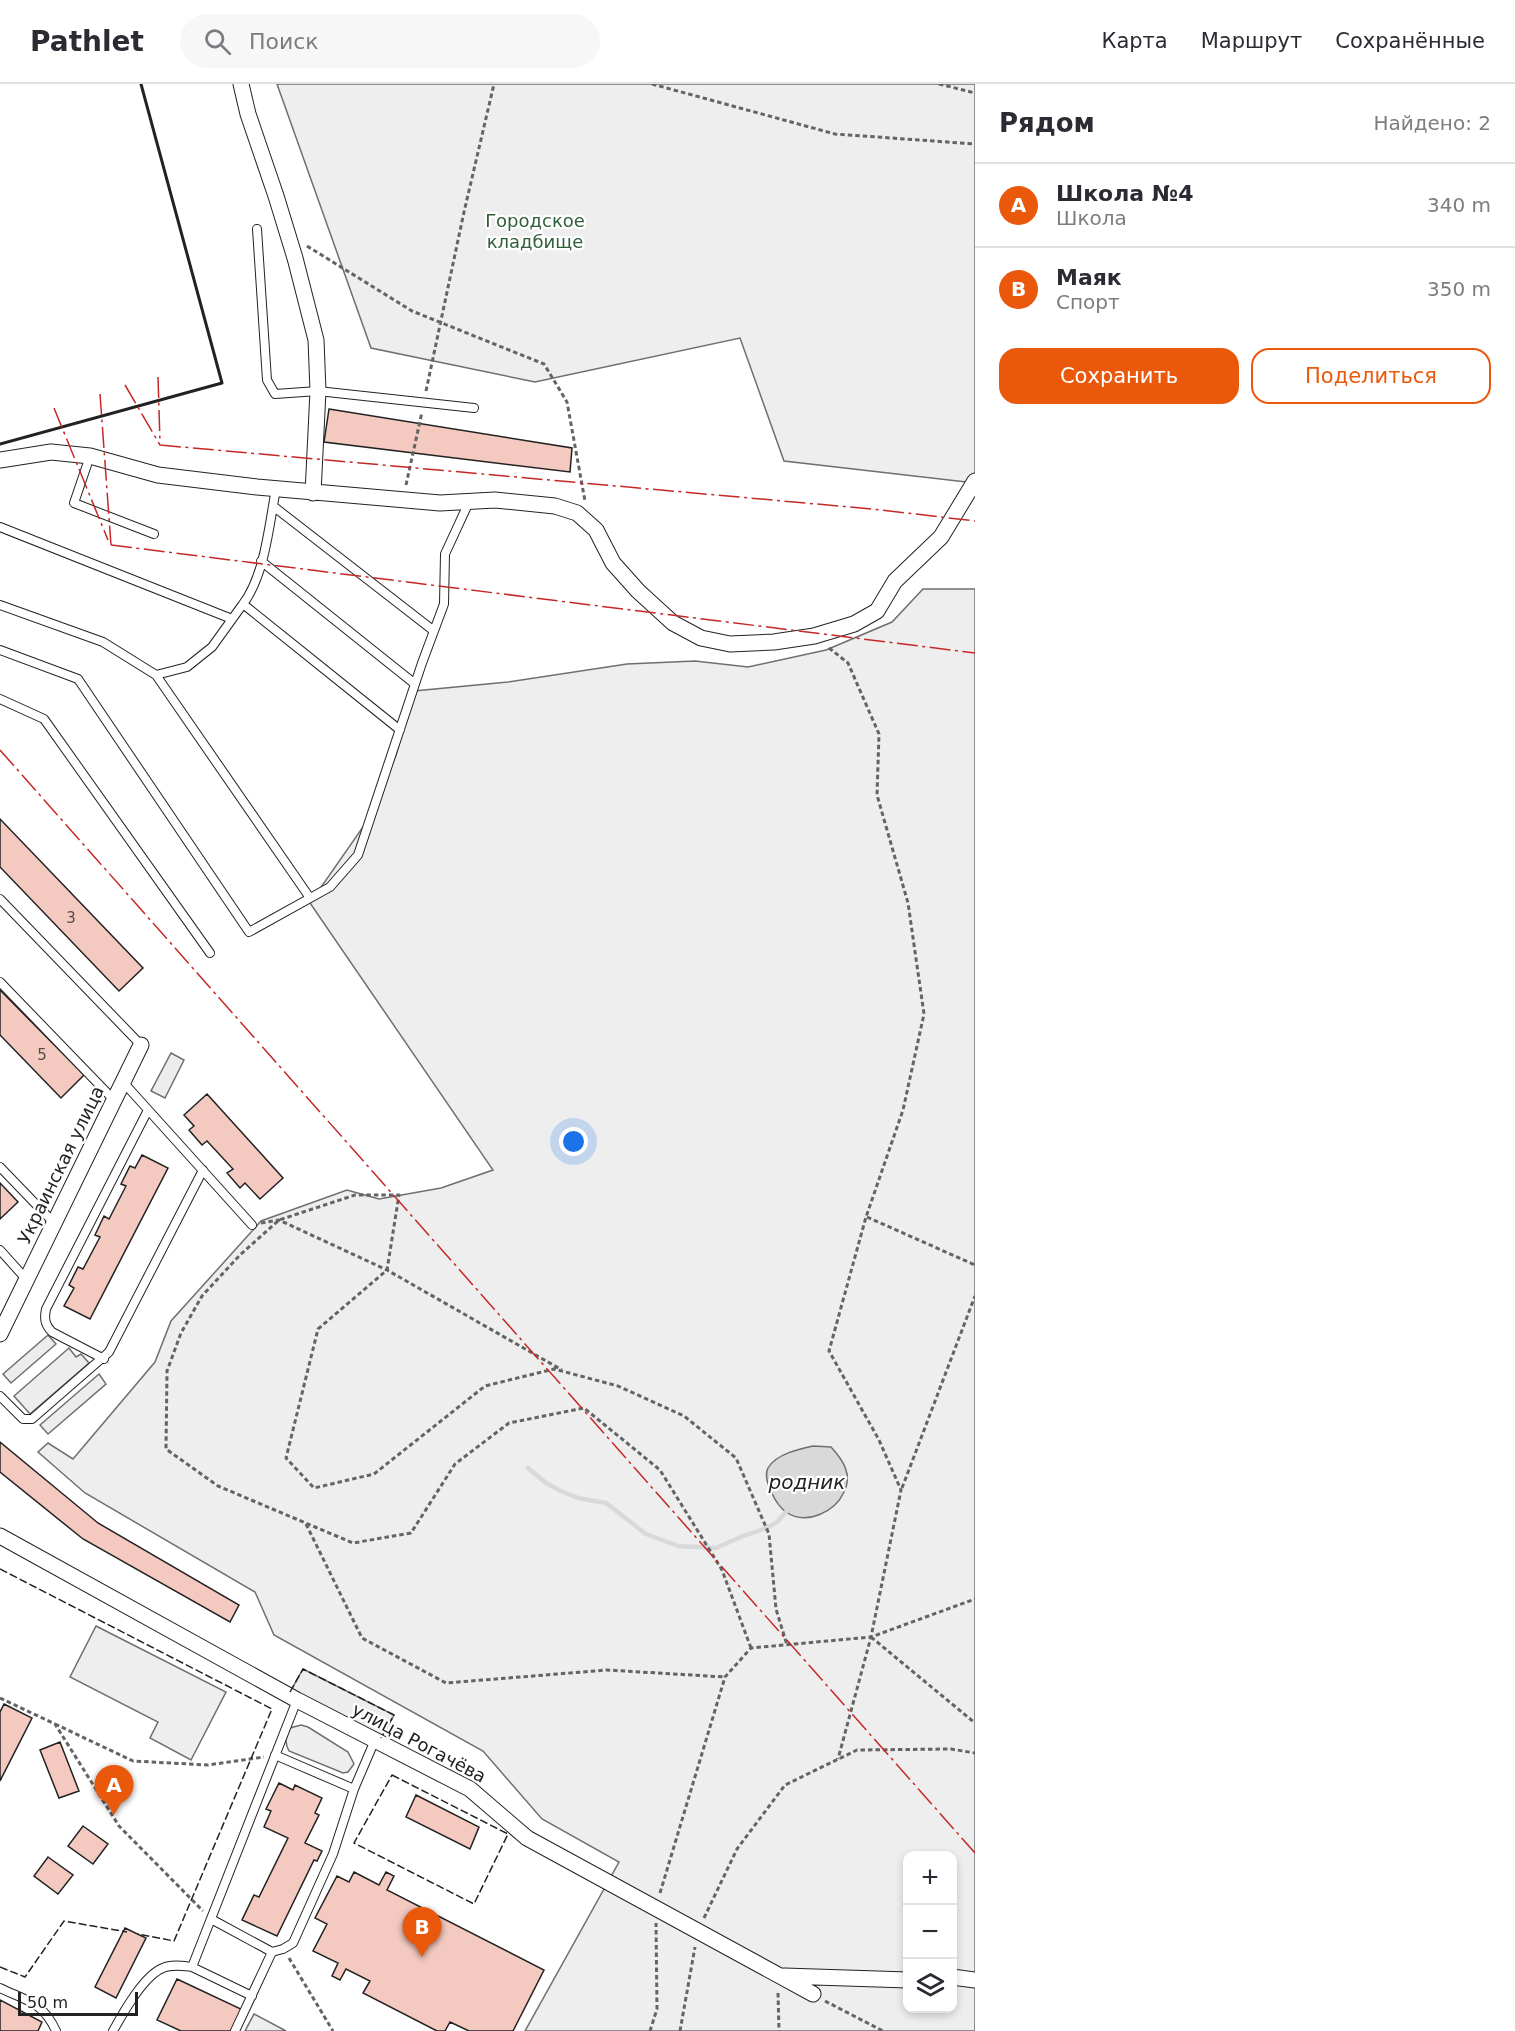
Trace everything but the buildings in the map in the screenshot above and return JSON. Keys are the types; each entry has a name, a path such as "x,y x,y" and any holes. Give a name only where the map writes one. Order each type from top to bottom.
{"street":[{"path":"242,84 248,114 288,234 316,340 318,391 313,493"},
{"path":"0,460 51,452 90,456 158,475 313,493 440,503 495,500 555,506 577,513 596,530 613,563 638,591 673,623 701,638 730,644 774,642 814,636 854,624 877,611 895,581 945,531 975,481"},
{"name":"Украинская улица","path":"0,1334 141,1045"},
{"name":"улица Рогачёва","path":"0,1536 297,1700 470,1789 527,1838 813,1994"},
{"path":"778,1976 903,1980"},
{"path":"957,1978 975,1980"}],"lane":[{"path":"257,229 267,380 275,394 318,391 474,408"},
{"path":"90,456 74,503 154,534"},
{"path":"156,675 187,666 212,647 251,593 261,561 276,489"},
{"path":"0,650 78,679 249,932 330,886 358,855 444,604 446,554 469,502"},
{"path":"273,506 434,631"},
{"path":"0,527 232,619"},
{"path":"261,561 415,684"},
{"path":"243,604 399,730"},
{"path":"0,605 103,642 156,675 310,898"},
{"path":"0,699 44,719 210,952"},
{"path":"0,899 141,1045"},
{"path":"0,982 114,1100"},
{"path":"123,1082 252,1225"},
{"path":"104,1359 52,1332 45,1320 46,1309 148,1110"},
{"path":"0,1167 54,1223"},
{"path":"0,1396 22,1419 32,1419 104,1359 111,1350 203,1170"},
{"path":"0,1250 27,1279"},
{"path":"192,1967 297,1700"},
{"path":"211,1919 272,1952 284,1949 293,1943 333,1854 354,1790 375,1740"},
{"path":"275,1755 354,1790"},
{"path":"235,2031 272,1952"},
{"path":"112,2031 148,1978 163,1968 192,1967 252,1996"},
{"path":"0,1989 42,2008 50,2016 54,2030"}],"path":[{"path":"403,501 494,84"},
{"path":"652,84 835,134 975,144"},
{"path":"939,84 975,93"},
{"path":"288,234 412,311 544,364 567,402 589,524"},
{"path":"814,636 848,663 879,734 877,795 908,903 924,1014 903,1110 866,1217 829,1351 879,1440 901,1490"},
{"path":"252,1225 279,1220 355,1195 399,1196 387,1270 318,1329 286,1458 314,1488 374,1474 485,1386 554,1369 618,1386 684,1416 736,1458 769,1534 776,1609 788,1645"},
{"path":"866,1217 975,1265"},
{"path":"279,1220 387,1270 566,1372"},
{"path":"279,1220 240,1255 202,1296 181,1333 167,1371 166,1449 218,1486 353,1543 411,1533 455,1464 509,1423 584,1408 660,1470 722,1570 751,1648"},
{"path":"838,1759 871,1637 901,1490 975,1296"},
{"path":"306,1523 362,1638 446,1683 607,1670 725,1677"},
{"path":"650,2031 657,2009 655,1908 725,1677 751,1648 871,1637 975,1599"},
{"path":"871,1637 975,1723"},
{"path":"0,1698 133,1761 208,1765 275,1755"},
{"path":"55,1724 119,1826 211,1919"},
{"path":"680,2031 697,1932 737,1849 785,1785 857,1750 951,1749 975,1754"},
{"path":"284,1949 333,2031"},
{"path":"778,1976 779,2031"},
{"path":"813,1994 883,2031"}],"green space":[{"name":"Городское кладбище","path":"277,84 975,84 975,483 784,461 740,338 535,382 371,348"},
{"path":"923,589 975,589 975,2031 525,2031 619,1862 542,1819 483,1751 274,1635 255,1592 85,1493 38,1452 48,1443 73,1459 155,1362 171,1321 261,1221 347,1190 379,1199 441,1188 493,1170 310,903 370,817 396,755 414,691 508,682 627,664 695,661 748,667 826,650 892,622"},
{"path":"96,1626 226,1692 191,1760 150,1738 158,1722 70,1677"},
{"path":"301,1725 348,1752 354,1764 348,1772 343,1773 289,1751 286,1745 287,1734 290,1728"},
{"path":"254,2014 286,2031 245,2031"}],"shaded area":[{"path":"171,1053 184,1060 165,1098 151,1091"},
{"path":"48,1335 56,1344 11,1383 3,1374"},
{"path":"69,1348 76,1357 81,1354 89,1363 30,1414 14,1396"},
{"path":"99,1374 106,1384 48,1434 40,1425"},
{"path":"303,1669 394,1715 381,1738 290,1692"}],"water":[{"name":"родник","path":"813,1446 831,1447 843,1462 847,1474 847,1486 840,1499 827,1511 802,1518 782,1509 768,1485 767,1473 768,1468 776,1459"}],"waterway":[{"path":"528,1468 546,1483 561,1491 578,1498 606,1503 646,1534 678,1546 716,1548 767,1528 777,1522 786,1512"}],"fence":[{"path":"0,1569 272,1709 174,1941 138,1934"},
{"path":"290,1692 303,1669 394,1715 381,1738"},
{"path":"392,1775 508,1834 474,1904 354,1843 392,1775"},
{"path":"0,1967 25,1977 64,1921 127,1932"}],"wall":[{"path":"0,444 222,383 141,84"}],"power":[{"path":"158,377 160,442"},
{"path":"125,385 160,445"},
{"path":"100,394 111,545"},
{"path":"54,408 108,540"},
{"path":"160,445 872,509 975,521"},
{"path":"111,545 975,653"},
{"path":"0,750 975,1853"}],"place":[{"name":"Школа №4","path":"114,1815"},
{"name":"Маяк","path":"422,1957"}]}
